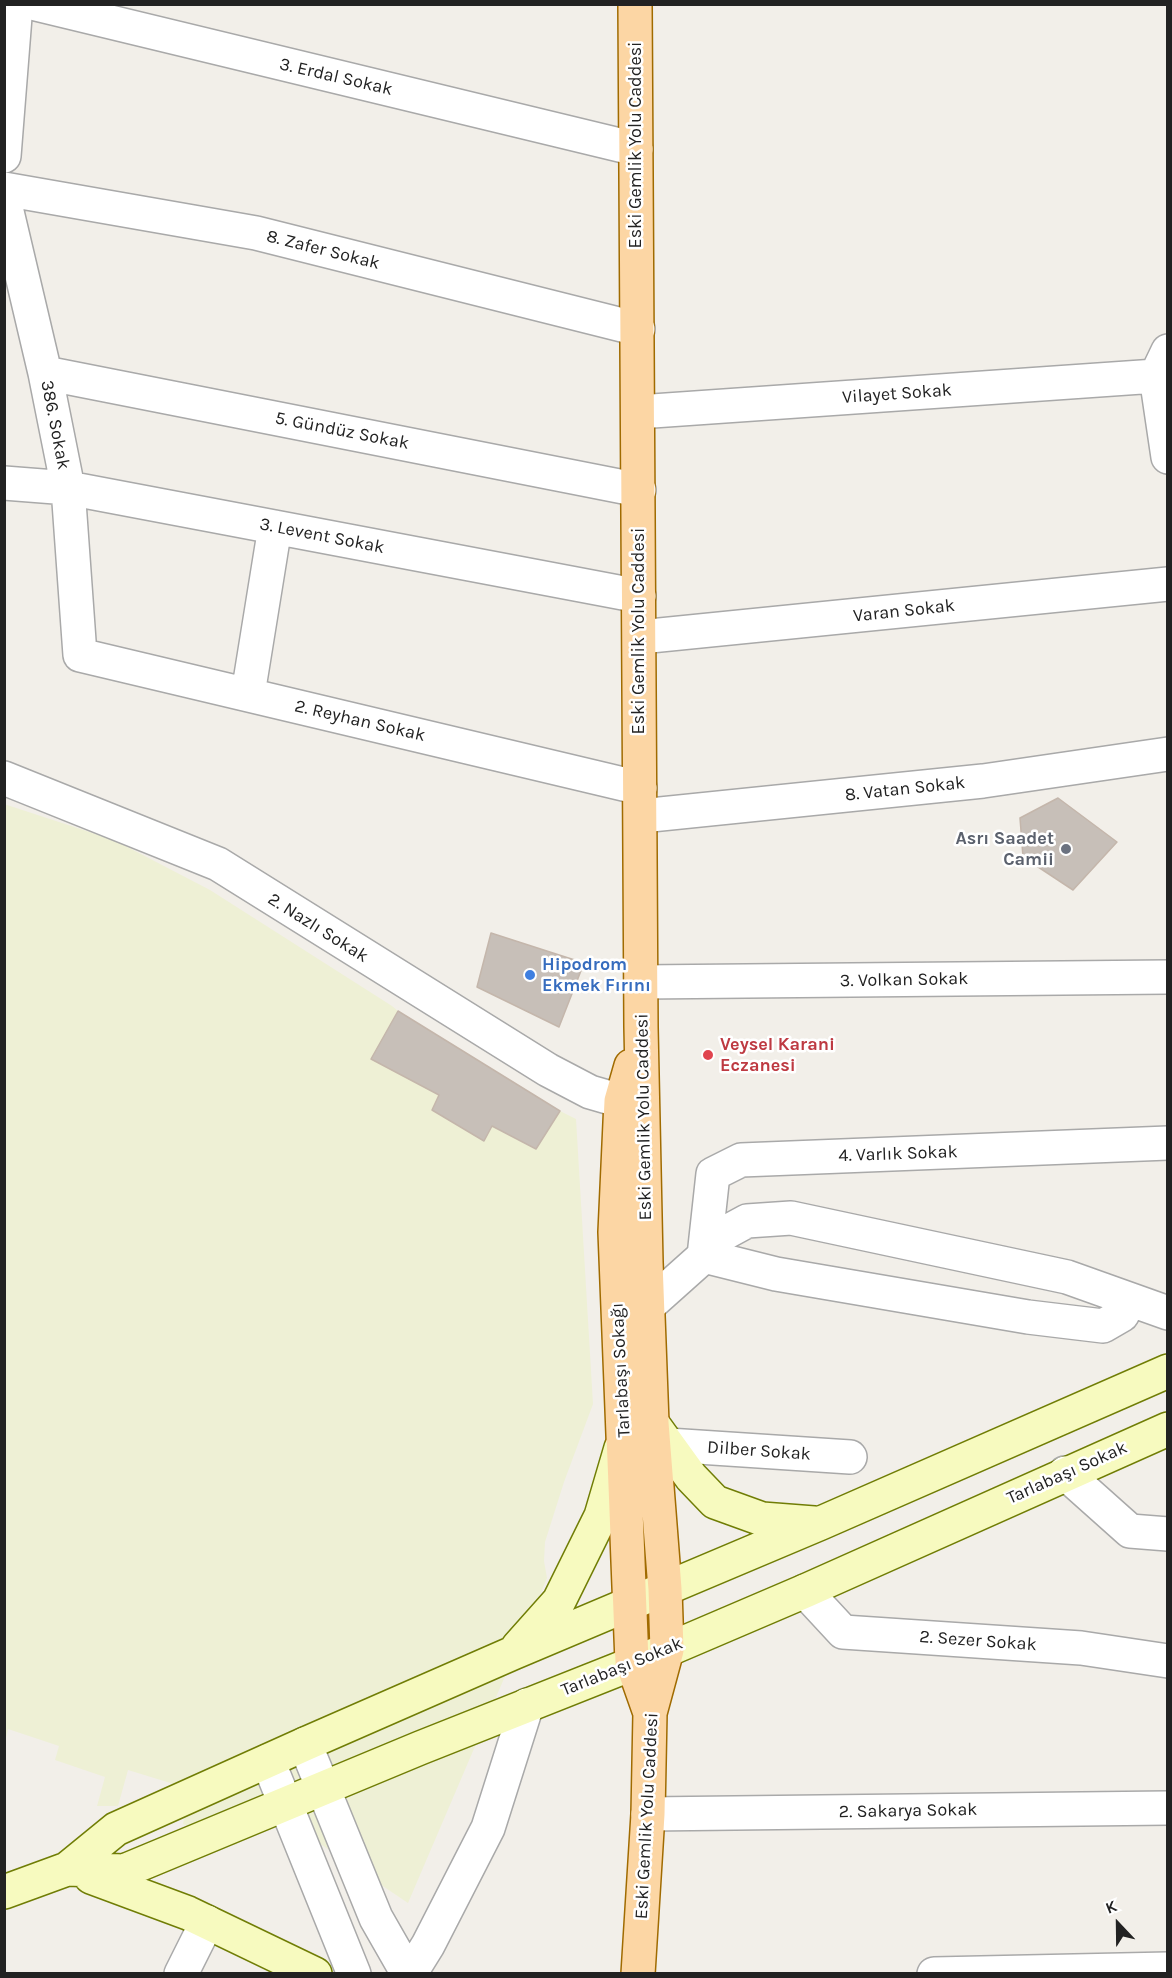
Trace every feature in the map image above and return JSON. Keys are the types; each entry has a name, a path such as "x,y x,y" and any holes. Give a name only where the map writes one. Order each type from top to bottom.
{"main road":[{"name":"Eski Gemlik Yolu Caddesi","path":"635,4 641,1027 648,1306 648,1434 665,1589 667,1650 650,1713 648,1814 638,1974"},
{"name":"Tarlabaşı Sokağı","path":"641,1027 621,1101 615,1232 648,1434 631,1603 632,1662 650,1713"},
{"path":"4,1892 67,1869 116,1829 305,1744 821,1523 1167,1371"},
{"name":"Tarlabaşı Sokak","path":"67,1869 124,1871 632,1662 667,1650 805,1591 1167,1429"},
{"path":"513,1653 559,1601 601,1516 648,1434 715,1502 762,1519 821,1523"},
{"path":"67,1869 188,1912 315,1974"}],"street":[{"path":"4,156 16,4"},
{"name":"3. Erdal Sokak","path":"36,4 636,149"},
{"name":"8. Zafer Sokak","path":"4,189 256,233 638,329"},
{"name":"386. Sokak","path":"4,199 45,373 68,488 81,655"},
{"path":"1162,363 1167,457"},
{"name":"Vilayet Sokak","path":"638,412 1162,363"},
{"name":"5. Gündüz Sokak","path":"45,373 639,490"},
{"name":"3. Levent Sokak","path":"4,483 68,488 639,596"},
{"path":"249,694 275,527"},
{"name":"Varan Sokak","path":"640,637 1167,584"},
{"name":"2. Reyhan Sokak","path":"81,655 249,694 640,802"},
{"name":"8. Vatan Sokak","path":"640,802 983,781 1167,754"},
{"name":"2. Nazlı Sokak","path":"4,778 218,864 548,1070 590,1092 621,1101"},
{"name":"3. Volkan Sokak","path":"642,982 1167,977"},
{"name":"4. Varlık Sokak","path":"704,1256 713,1174 741,1160 1167,1143"},
{"path":"648,1306 704,1256 723,1234 747,1221 790,1218 1067,1277 1167,1313"},
{"path":"704,1256 776,1274 1028,1317 1103,1326 1122,1315 1130,1300"},
{"name":"Dilber Sokak","path":"648,1434 850,1457"},
{"path":"1065,1473 1130,1531 1167,1534"},
{"name":"2. Sezer Sokak","path":"805,1591 843,1632 1081,1648 1167,1661"},
{"path":"305,1744 376,1918 409,1974 428,1945 488,1828 527,1705"},
{"path":"268,1761 354,1974"},
{"name":"2. Sakarya Sokak","path":"648,1814 1167,1808"},
{"path":"181,1974 207,1922"},
{"path":"934,1974 1167,1969"}],"green space":[{"path":"4,804 114,840 210,890 392,1006 398,1011 372,1059 439,1095 432,1110 484,1141 492,1126 535,1149 560,1111 576,1119 593,1404 545,1542 544,1561 547,1578 408,1903 264,1806 236,1845 183,1824 190,1789 128,1770 118,1806 97,1806 105,1777 55,1760 59,1746 8,1729 5,1742"}],"building":[{"name":"Asrı Saadet Camii","path":"1058,798 1117,842 1073,890 1023,857 1020,818"},
{"name":"Hipodrom Ekmek Fırını","path":"491,933 584,963 559,1027 477,987"},
{"path":"398,1011 560,1111 536,1149 492,1126 484,1141 432,1110 439,1095 371,1059"}],"place":[{"name":"Asrı Saadet Camii","path":"1066,849"},
{"name":"Hipodrom Ekmek Fırını","path":"530,975"},
{"name":"Veysel Karani Eczanesi","path":"708,1055"}]}
